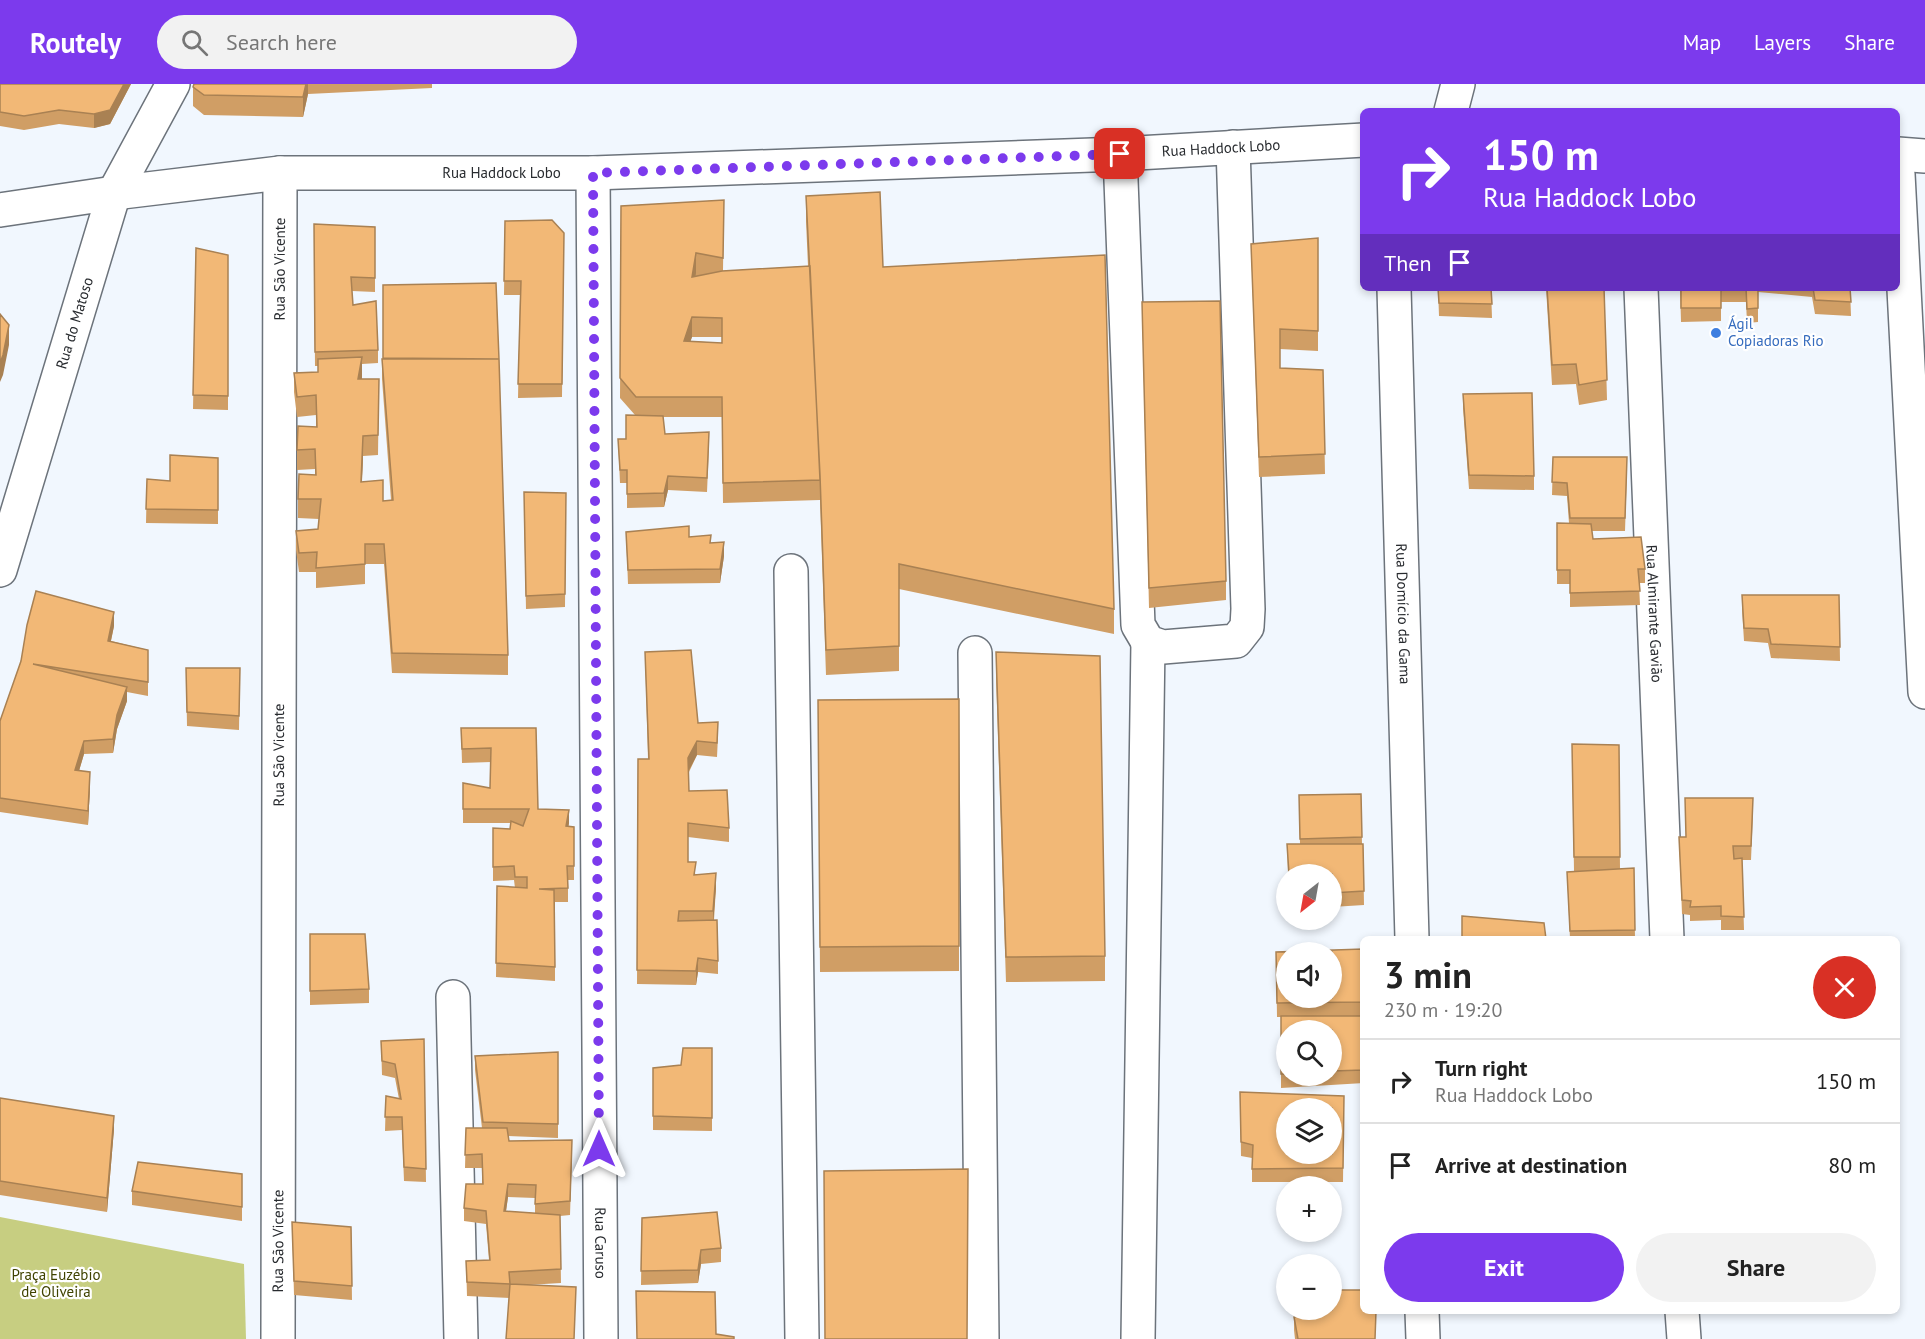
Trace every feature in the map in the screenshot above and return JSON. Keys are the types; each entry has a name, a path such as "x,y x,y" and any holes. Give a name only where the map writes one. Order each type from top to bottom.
{"street":[{"name":"Rua do Matoso","path":"0,570 114,193 173,84"},
{"path":"1452,108 1458,84"},
{"name":"Rua Haddock Lobo","path":"0,210 114,193 280,173 593,173 1120,154 1360,140"},
{"path":"1148,642 1163,647 1236,641 1247,627 1233,147"},
{"path":"1120,154 1138,625 1148,642 1138,1339"},
{"path":"1900,154 1925,156"},
{"name":"Rua São Vicente","path":"278,1339 280,173"},
{"name":"Rua Caruso","path":"593,173 601,1339"},
{"path":"1900,212 1925,692"},
{"name":"Rua Domício da Gama","path":"1394,291 1412,936"},
{"name":"Rua Almirante Gavião","path":"1641,291 1667,936"},
{"path":"791,571 802,1339"},
{"path":"975,653 982,1339"},
{"path":"453,997 461,1339"},
{"path":"1422,1314 1423,1339"},
{"path":"1682,1314 1684,1339"}],"green space":[{"name":"Praça Euzébio de Oliveira","path":"0,1217 244,1264 246,1339 0,1339"}],"building":[{"path":"0,84 124,84 110,110 94,114 59,110 24,116 0,112"},
{"path":"194,84 306,84 303,97 204,95 193,87"},
{"path":"880,192 883,267 1105,255 1114,609 899,564 899,646 826,650 806,196"},
{"path":"724,200 723,258 696,253 692,277 722,271 810,266 820,480 723,483 722,397 636,397 620,378 621,206","holes":["692,317 722,318 722,343 684,341"]},
{"path":"552,220 564,233 562,384 518,384 521,281 504,281 505,221"},
{"path":"314,224 375,227 375,278 351,277 353,305 376,301 378,350 315,352"},
{"path":"1318,238 1318,331 1280,329 1280,368 1323,370 1325,454 1259,457 1251,244"},
{"path":"196,248 228,255 228,396 193,395"},
{"path":"496,283 499,359 383,358 383,285"},
{"path":"1438,291 1491,291 1492,304 1439,303"},
{"path":"1547,291 1604,291 1607,380 1579,385 1576,364 1552,365"},
{"path":"1681,291 1721,291 1721,308 1681,308"},
{"path":"1746,291 1758,291 1758,308 1747,309"},
{"path":"1814,291 1850,291 1851,302 1815,300"},
{"path":"1220,301 1226,581 1149,588 1142,302"},
{"path":"0,314 9,325 0,363"},
{"path":"362,357 358,379 379,379 378,435 363,436 361,482 383,480 383,501 393,500 382,359 499,359 508,655 392,653 384,544 365,544 365,564 316,568 317,552 299,553 296,531 318,529 321,499 298,499 299,474 316,475 315,449 297,450 298,426 317,427 316,395 297,397 294,373 318,372 318,359"},
{"path":"1532,393 1534,476 1469,475 1463,394"},
{"path":"626,415 663,416 665,434 709,432 707,478 668,476 664,493 627,494 627,470 620,470 618,439 626,439"},
{"path":"170,455 218,458 218,510 146,509 147,479 170,481"},
{"path":"1553,457 1627,457 1625,518 1570,518 1567,483 1552,482"},
{"path":"524,492 566,493 565,594 526,596"},
{"path":"1557,523 1591,524 1593,539 1641,537 1645,569 1638,569 1640,591 1570,593 1570,570 1557,570"},
{"path":"689,526 689,537 711,535 710,543 724,542 720,569 628,570 626,532"},
{"path":"36,591 114,612 108,641 148,650 148,682 33,664 127,687 117,715 113,739 84,741 75,770 90,772 88,811 0,798 0,721 21,661"},
{"path":"1742,595 1839,595 1840,647 1771,644 1768,629 1744,628"},
{"path":"691,650 698,723 718,722 717,743 697,741 688,758 689,791 727,790 729,828 688,823 688,862 696,862 694,875 716,873 713,911 679,911 678,921 717,920 718,961 698,958 696,971 637,970 638,759 649,759 645,652"},
{"path":"996,652 1100,656 1105,956 1006,957"},
{"path":"186,668 240,668 239,716 187,712"},
{"path":"959,699 959,946 820,947 818,700"},
{"path":"461,728 536,728 538,809 569,810 566,826 574,827 574,866 567,866 568,888 539,889 554,890 555,967 496,963 497,886 527,888 527,877 515,877 514,866 493,867 493,828 510,829 511,821 523,826 529,809 463,809 463,783 490,788 491,748 462,749"},
{"path":"1572,744 1619,745 1620,857 1574,857"},
{"path":"1361,794 1362,837 1300,839 1299,795"},
{"path":"1685,798 1753,798 1751,846 1733,846 1734,859 1742,858 1744,917 1721,916 1721,906 1690,907 1691,901 1682,900 1679,837 1686,837"},
{"path":"1287,844 1363,844 1364,891 1342,892 1342,864 1288,864"},
{"path":"1634,868 1635,930 1570,931 1567,872"},
{"path":"1462,916 1544,923 1546,936 1462,936"},
{"path":"310,934 365,934 369,989 310,991"},
{"path":"1360,949 1360,1002 1342,1002 1342,950"},
{"path":"1281,1016 1360,1016 1360,1070 1342,1071 1342,1020 1281,1020"},
{"path":"424,1039 426,1169 404,1167 402,1117 385,1117 386,1096 401,1099 395,1064 382,1061 381,1041"},
{"path":"683,1048 712,1048 712,1118 653,1116 653,1068 681,1065"},
{"path":"558,1052 558,1124 483,1122 475,1056"},
{"path":"1240,1092 1344,1096 1343,1168 1252,1169 1253,1145 1241,1142"},
{"path":"0,1098 114,1116 107,1198 0,1181"},
{"path":"466,1128 507,1128 509,1141 572,1140 570,1201 535,1204 536,1185 508,1184 504,1211 560,1215 561,1269 509,1272 510,1284 467,1282 466,1261 490,1260 486,1211 464,1208 466,1184 483,1184 482,1154 465,1155"},
{"path":"138,1162 242,1174 242,1207 132,1191"},
{"path":"968,1169 967,1339 825,1339 824,1171"},
{"path":"717,1212 721,1248 701,1250 698,1270 641,1271 642,1218"},
{"path":"292,1222 351,1227 352,1286 294,1281"},
{"path":"510,1284 576,1287 574,1339 506,1339"},
{"path":"1342,1290 1360,1290 1360,1314 1376,1314 1375,1339 1298,1339 1295,1320 1342,1320"},
{"path":"636,1291 715,1292 716,1334 734,1337 734,1339 637,1339"}],"place":[{"name":"Ágil Copiadoras Rio","path":"1716,333"}],"route":[{"path":"599,1149 593,173 1120,154"}]}
